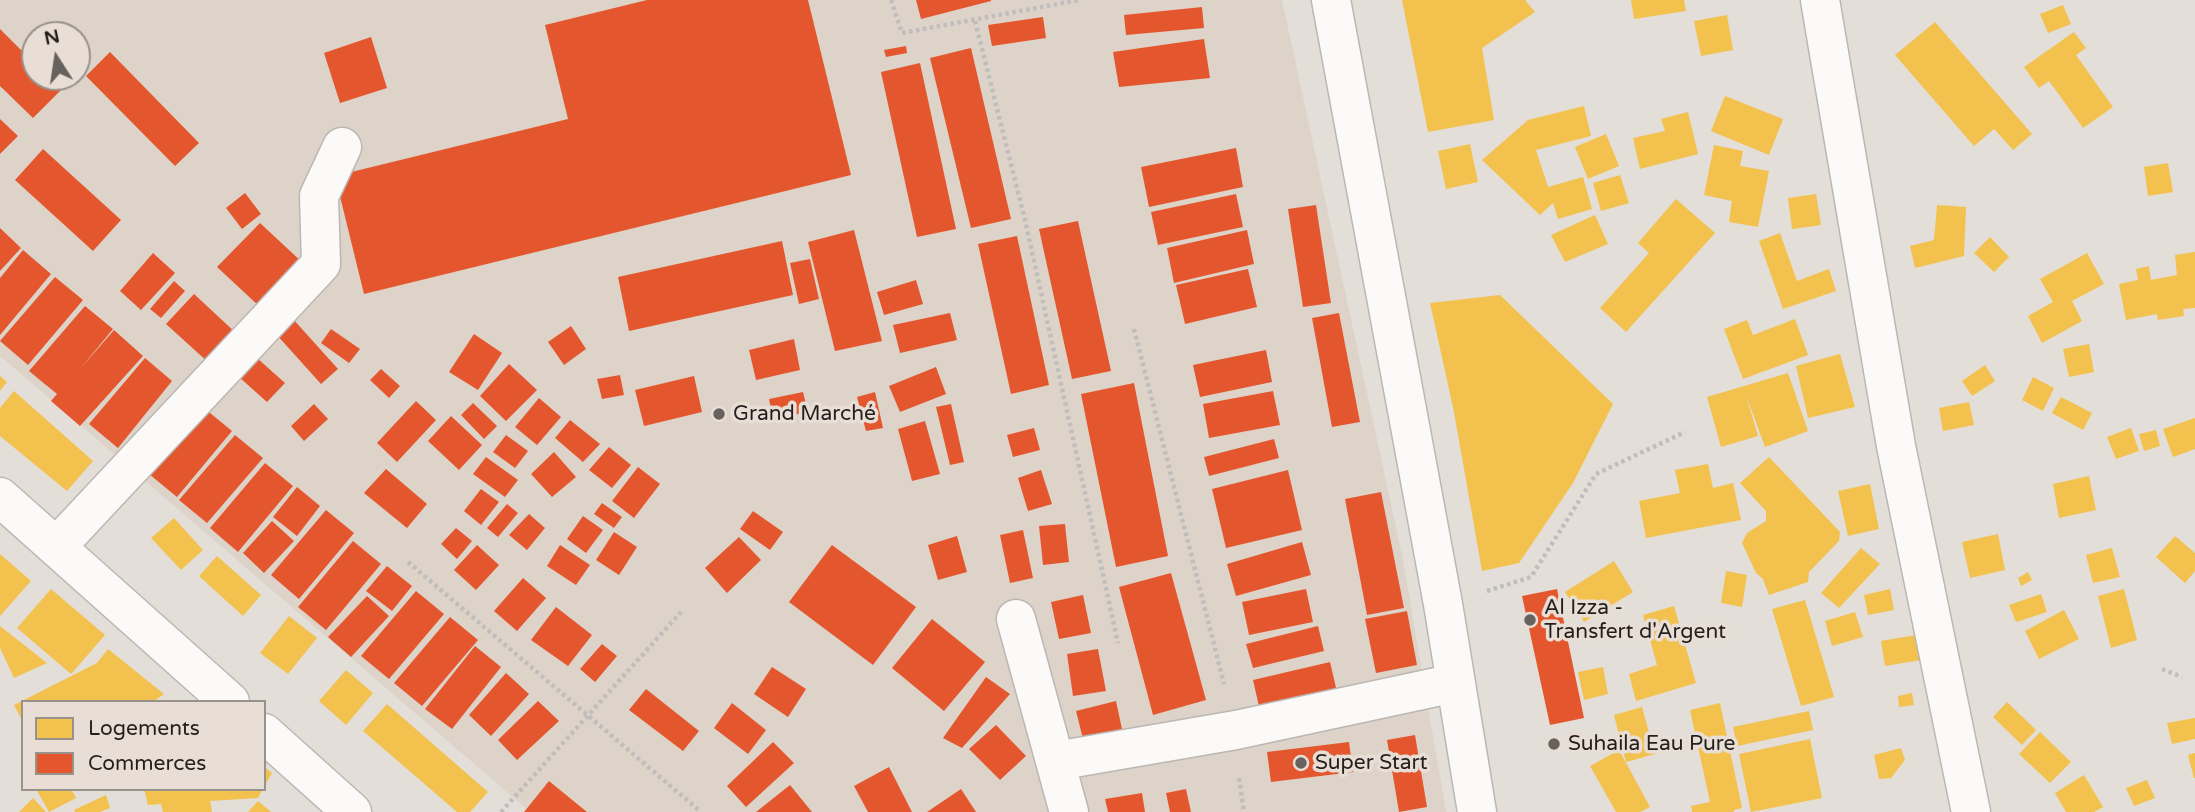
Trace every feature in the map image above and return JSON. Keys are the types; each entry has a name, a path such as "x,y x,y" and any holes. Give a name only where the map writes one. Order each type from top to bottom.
{"street":[{"path":"1331,0 1443,604 1476,812"},
{"path":"1820,0 1896,446 1971,812"},
{"path":"57,546 321,264 319,196 342,147"},
{"path":"0,497 228,700"},
{"path":"1016,620 1069,812"},
{"path":"1056,761 1236,730 1455,682"},
{"path":"266,735 352,812"}],"path":[{"path":"891,0 902,33 1079,0"},
{"path":"975,21 1025,220 1118,643"},
{"path":"1134,329 1236,730 1244,812"},
{"path":"1443,604 1531,577 1596,474 1685,432"},
{"path":"408,562 701,812"},
{"path":"501,812 681,612"},
{"path":"2162,669 2182,677"}],"shaded area":[{"name":"Grand Marché","path":"0,0 1282,0 1402,555 1446,812 530,812 0,356"}],"building: Logements":[{"path":"1402,0 1525,0 1535,12 1482,48 1494,120 1428,132"},
{"path":"1631,0 1684,0 1686,11 1634,19"},
{"path":"2063,5 2071,24 2048,33 2040,14"},
{"path":"1727,15 1733,50 1701,56 1694,21"},
{"path":"1935,22 2032,134 2013,150 1994,129 1974,146 1895,55"},
{"path":"2074,32 2086,48 2076,55 2113,107 2083,128 2049,81 2039,88 2024,67"},
{"path":"1725,96 1783,119 1769,155 1711,131"},
{"path":"1584,106 1591,136 1536,150 1548,187 1583,177 1592,209 1558,219 1553,203 1540,215 1482,160 1528,120"},
{"path":"1688,112 1698,154 1640,169 1633,138 1665,131 1661,119"},
{"path":"1606,134 1619,166 1588,179 1575,147"},
{"path":"1470,144 1478,182 1446,189 1438,151"},
{"path":"1714,145 1743,151 1740,166 1769,171 1758,227 1729,222 1732,201 1704,195"},
{"path":"2168,163 2173,192 2148,196 2144,167"},
{"path":"1620,175 1629,203 1601,211 1593,183"},
{"path":"1816,194 1821,225 1792,229 1788,198"},
{"path":"1676,199 1715,233 1626,332 1600,308 1649,253 1638,243"},
{"path":"1937,205 1966,207 1964,256 1915,268 1910,246 1934,240"},
{"path":"1595,215 1608,244 1565,262 1551,235"},
{"path":"1780,233 1797,281 1829,269 1836,291 1783,309 1759,241"},
{"path":"1990,237 2009,257 1994,272 1974,253"},
{"path":"2195,252 2195,308 2183,309 2184,316 2158,320 2157,314 2126,320 2119,284 2138,280 2136,269 2149,266 2151,280 2177,275 2175,255"},
{"path":"2087,253 2104,284 2072,301 2082,321 2042,343 2028,316 2053,302 2040,279"},
{"path":"1500,295 1613,404 1573,483 1519,563 1482,571 1454,412 1430,303"},
{"path":"1795,319 1808,355 1743,379 1724,329 1747,320 1753,335"},
{"path":"2089,344 2094,372 2069,377 2063,349"},
{"path":"1840,354 1855,407 1808,418 1796,366"},
{"path":"1985,365 1995,381 1972,396 1962,381"},
{"path":"1788,373 1808,431 1765,447 1746,395 1758,436 1721,447 1707,397"},
{"path":"0,376 7,382 0,391"},
{"path":"2033,377 2054,388 2043,411 2022,400"},
{"path":"14,391 93,461 67,491 0,436 0,408"},
{"path":"2061,397 2092,413 2083,430 2052,413"},
{"path":"1969,402 1974,425 1943,431 1939,408"},
{"path":"2195,418 2195,449 2173,457 2163,429"},
{"path":"2131,428 2139,451 2116,459 2107,437"},
{"path":"2156,430 2160,446 2144,451 2139,434"},
{"path":"1769,457 1840,532 1839,541 1809,572 1808,582 1769,595 1742,543 1747,533 1766,521 1766,511 1740,483"},
{"path":"1708,464 1713,488 1733,483 1741,520 1646,538 1639,501 1680,493 1675,470"},
{"path":"2089,476 2096,510 2059,518 2053,484"},
{"path":"1870,484 1879,529 1848,536 1838,491"},
{"path":"174,518 203,550 181,570 151,538"},
{"path":"1998,534 2005,570 1970,578 1962,542"},
{"path":"2175,536 2195,553 2195,571 2185,583 2156,557"},
{"path":"1861,548 1880,564 1839,608 1821,593"},
{"path":"2112,548 2120,577 2093,583 2086,555"},
{"path":"0,554 31,581 0,616"},
{"path":"217,556 261,595 243,616 199,576"},
{"path":"1614,561 1633,592 1584,622 1565,592"},
{"path":"1726,571 1747,575 1742,607 1721,603"},
{"path":"2028,572 2032,580 2021,586 2018,578"},
{"path":"51,589 105,635 71,674 17,628"},
{"path":"1890,589 1894,610 1868,615 1864,595"},
{"path":"2124,589 2137,640 2111,648 2098,596"},
{"path":"2041,594 2047,612 2016,622 2009,605"},
{"path":"1805,600 1834,697 1801,706 1772,609"},
{"path":"1674,606 1696,683 1636,701 1629,674 1657,665 1643,615"},
{"path":"2064,610 2079,639 2039,659 2025,631"},
{"path":"1855,612 1863,637 1832,646 1825,621"},
{"path":"289,616 317,638 288,674 260,653"},
{"path":"0,626 47,663 14,678 0,648"},
{"path":"1922,634 1927,659 1885,666 1881,641"},
{"path":"108,649 164,694 156,700 24,700 97,663"},
{"path":"1603,667 1608,694 1584,700 1578,672"},
{"path":"346,670 373,693 346,725 319,701"},
{"path":"1912,693 1914,705 1899,707 1898,696"},
{"path":"21,701 21,718 14,705"},
{"path":"2007,702 2036,730 2022,745 1993,717"},
{"path":"1720,703 1742,808 1734,812 1692,812 1691,806 1710,802 1690,710"},
{"path":"387,704 488,792 470,812 457,812 363,731"},
{"path":"1642,707 1655,754 1626,762 1614,715"},
{"path":"1809,711 1813,730 1737,746 1733,727"},
{"path":"2195,718 2195,739 2172,744 2167,723"},
{"path":"2040,732 2071,762 2050,783 2019,754"},
{"path":"1810,739 1822,798 1751,812 1739,754"},
{"path":"1901,748 1905,760 1891,778 1879,779 1874,755"},
{"path":"1619,750 1650,807 1640,812 1616,812 1590,766"},
{"path":"2195,753 2195,778 2194,778 2188,755"},
{"path":"266,768 272,773 266,784"},
{"path":"2084,775 2103,807 2094,812 2066,812 2055,793"},
{"path":"2147,780 2155,798 2134,806 2126,788"},
{"path":"37,791 72,791 76,798 49,812"},
{"path":"144,791 262,791 258,798 210,801 212,812 163,812 161,804 148,805"},
{"path":"106,795 110,808 100,812 75,812 74,810"},
{"path":"33,798 46,812 19,812"},
{"path":"258,801 271,812 248,812"}],"building: Commerces":[{"path":"647,0 808,0 851,175 364,294 335,176 568,119 545,25"},
{"path":"916,0 991,0 991,1 921,19"},
{"path":"1202,7 1204,28 1126,35 1124,15"},
{"path":"1043,17 1046,38 992,46 988,25"},
{"path":"0,29 21,50 21,91 60,91 33,118 0,86"},
{"path":"371,37 387,88 340,103 324,53"},
{"path":"1204,39 1210,78 1119,87 1113,52"},
{"path":"906,46 907,53 886,57 884,50"},
{"path":"971,48 1011,219 971,228 930,58"},
{"path":"110,52 199,143 175,166 91,81 91,71"},
{"path":"920,63 956,229 917,237 881,72"},
{"path":"0,119 18,136 0,154"},
{"path":"1236,148 1243,187 1149,207 1141,167"},
{"path":"43,149 121,220 93,251 15,180"},
{"path":"245,193 261,214 242,229 226,208"},
{"path":"1236,194 1243,227 1158,245 1151,212"},
{"path":"1316,205 1331,303 1303,307 1288,209"},
{"path":"1078,221 1111,371 1072,379 1039,229"},
{"path":"260,223 303,263 260,307 217,267"},
{"path":"0,228 21,248 0,271"},
{"path":"854,230 882,341 835,351 808,242"},
{"path":"1247,230 1254,264 1174,283 1167,248"},
{"path":"1017,236 1049,385 1011,394 978,244"},
{"path":"782,241 793,295 629,331 618,277"},
{"path":"23,250 51,274 0,335 0,278"},
{"path":"153,253 175,273 141,310 120,291"},
{"path":"810,259 819,299 799,304 790,263"},
{"path":"1248,269 1257,307 1185,324 1176,285"},
{"path":"55,277 83,300 28,365 0,341"},
{"path":"916,280 923,304 884,315 877,292"},
{"path":"174,281 185,291 161,318 150,309"},
{"path":"194,294 236,333 209,363 166,324"},
{"path":"85,306 113,329 80,369 114,330 143,356 80,426 51,401 57,394 29,371"},
{"path":"950,313 957,340 900,353 893,325"},
{"path":"1339,313 1360,422 1332,427 1312,318"},
{"path":"293,319 338,369 321,384 276,334"},
{"path":"571,326 586,349 564,365 548,342"},
{"path":"331,329 360,349 349,363 321,343"},
{"path":"474,334 502,353 478,390 449,372"},
{"path":"794,339 800,370 756,380 749,350"},
{"path":"1266,350 1272,382 1200,397 1193,365"},
{"path":"145,358 172,381 118,448 89,424"},
{"path":"257,358 285,383 267,402 239,377"},
{"path":"509,364 537,390 506,421 480,396"},
{"path":"936,367 946,394 900,412 889,386"},
{"path":"381,369 400,386 389,398 370,380"},
{"path":"620,375 624,395 602,399 597,379"},
{"path":"694,376 702,412 644,426 635,390"},
{"path":"1134,383 1168,556 1116,567 1081,394"},
{"path":"1273,391 1280,425 1209,438 1203,404"},
{"path":"803,392 808,412 773,419 769,399"},
{"path":"875,392 883,428 866,431 857,397"},
{"path":"539,398 561,417 537,445 515,427"},
{"path":"416,401 436,420 397,462 377,443"},
{"path":"473,403 497,426 484,439 461,415"},
{"path":"314,404 328,419 304,441 291,426"},
{"path":"951,404 964,462 950,465 936,407"},
{"path":"204,408 232,431 177,497 149,474"},
{"path":"451,416 482,445 459,470 428,441"},
{"path":"570,420 600,444 583,462 555,438"},
{"path":"925,421 940,474 912,481 898,429"},
{"path":"1034,428 1040,450 1013,457 1007,435"},
{"path":"235,435 263,458 207,523 179,500"},
{"path":"506,435 528,451 515,468 493,452"},
{"path":"1274,439 1279,458 1209,476 1204,457"},
{"path":"609,447 631,465 612,488 589,470"},
{"path":"554,452 576,477 552,497 531,474"},
{"path":"486,457 518,480 505,497 473,474"},
{"path":"265,463 293,486 238,552 210,528"},
{"path":"638,467 660,484 634,518 612,501"},
{"path":"386,469 427,504 407,528 364,493"},
{"path":"1041,470 1052,504 1028,511 1018,478"},
{"path":"1288,470 1302,530 1226,548 1212,489"},
{"path":"297,487 320,506 297,536 273,517"},
{"path":"481,489 499,502 481,525 464,511"},
{"path":"1381,492 1404,608 1367,615 1345,499"},
{"path":"602,503 622,517 614,528 594,514"},
{"path":"507,504 518,513 498,537 487,528"},
{"path":"326,510 354,533 299,599 271,575"},
{"path":"753,511 783,532 770,550 740,529"},
{"path":"529,514 545,528 527,550 509,535"},
{"path":"583,516 603,530 586,553 567,539"},
{"path":"272,521 294,541 264,573 243,553"},
{"path":"1065,524 1069,562 1043,565 1039,526"},
{"path":"456,528 472,541 457,559 441,544"},
{"path":"1023,530 1033,578 1010,583 1000,535"},
{"path":"614,532 637,547 619,575 596,560"},
{"path":"957,536 967,572 938,580 928,545"},
{"path":"739,537 761,560 727,593 705,568"},
{"path":"353,541 381,564 326,630 298,607"},
{"path":"1302,542 1311,575 1236,596 1227,564"},
{"path":"477,545 499,565 476,590 454,570"},
{"path":"560,545 590,565 576,585 547,566"},
{"path":"832,545 916,607 873,665 789,602"},
{"path":"387,566 412,586 392,611 366,591"},
{"path":"1171,573 1206,700 1153,715 1119,587"},
{"path":"523,578 546,598 517,631 494,611"},
{"path":"1306,589 1313,622 1249,635 1242,602"},
{"path":"1557,589 1584,718 1550,725 1522,596"},
{"path":"416,591 444,614 389,679 361,656"},
{"path":"1083,595 1091,633 1059,639 1051,602"},
{"path":"367,596 389,616 351,657 328,637"},
{"path":"556,607 592,635 568,666 531,640"},
{"path":"1407,611 1417,665 1376,673 1365,619"},
{"path":"450,617 478,640 422,706 394,683"},
{"path":"932,619 985,662 944,711 892,668"},
{"path":"1318,626 1324,651 1253,668 1246,644"},
{"path":"602,644 617,656 595,682 580,669"},
{"path":"475,646 501,667 452,729 425,709"},
{"path":"1098,649 1106,691 1073,696 1067,654"},
{"path":"1330,662 1337,692 1260,711 1253,680"},
{"path":"772,667 806,689 788,717 754,694"},
{"path":"506,673 529,694 491,736 469,715"},
{"path":"986,677 1010,694 962,748 943,738"},
{"path":"646,689 699,731 683,751 629,710"},
{"path":"538,701 559,721 517,760 498,740"},
{"path":"1116,701 1122,729 1083,739 1076,711"},
{"path":"732,703 766,730 748,754 714,728"},
{"path":"996,725 1026,756 1000,780 969,749"},
{"path":"1415,735 1427,807 1399,812 1387,740"},
{"path":"773,742 794,763 746,807 727,786"},
{"path":"1349,742 1353,772 1271,782 1267,752"},
{"path":"889,767 912,812 868,812 854,786"},
{"path":"549,781 587,812 524,812"},
{"path":"790,785 812,812 756,812"},
{"path":"961,789 976,812 927,812"},
{"path":"1186,789 1191,812 1170,812 1166,793"},
{"path":"1142,793 1145,812 1108,812 1105,799"}],"place":[{"name":"Grand Marché","path":"719,414"},
{"name":"Al Izza - Transfert d'Argent","path":"1530,620"},
{"name":"Suhaila Eau Pure","path":"1554,744"},
{"name":"Super Start","path":"1301,763"}]}
